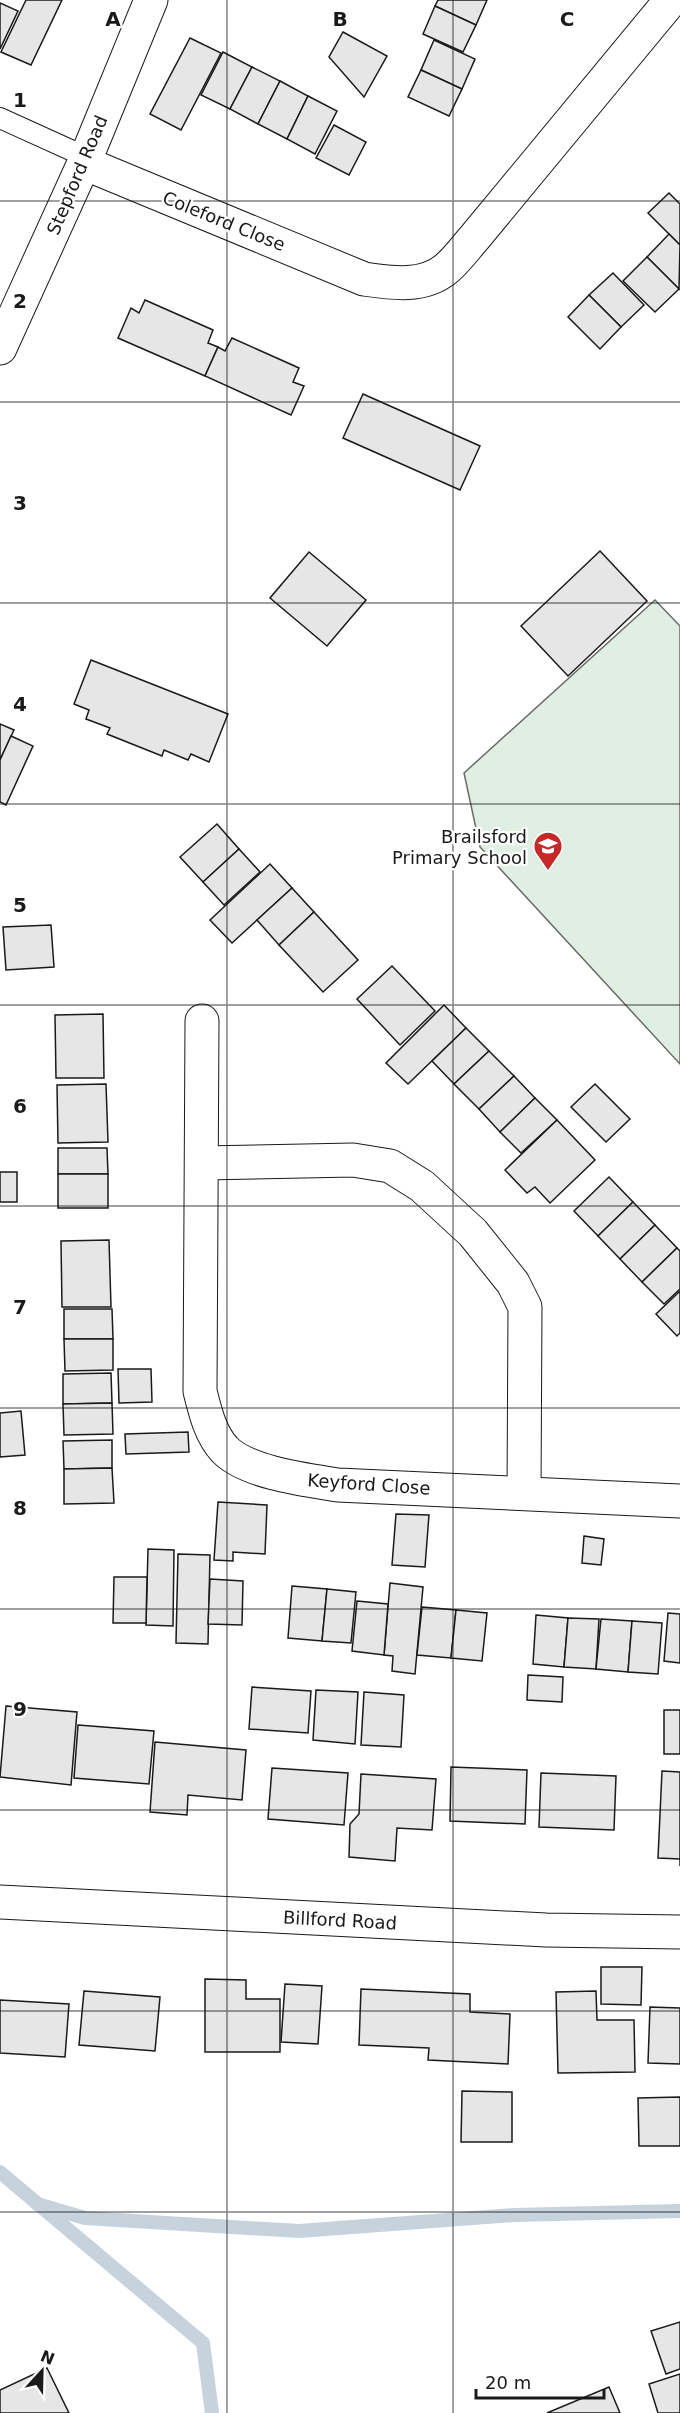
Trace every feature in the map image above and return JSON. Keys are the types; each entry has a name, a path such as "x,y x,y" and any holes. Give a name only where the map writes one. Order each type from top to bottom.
{"street":[{"name":"Stepford Road","path":"0,348 85,160 151,0"},
{"name":"Coleford Close","path":"85,160 364,279 394,283 424,281 446,269 671,0"},
{"name":"Keyford Close","path":"202,1021 200,1391 210,1427 225,1450 251,1465 287,1477 338,1485 680,1501"},
{"path":"202,1163 353,1160 390,1166 422,1186 473,1233 513,1282 525,1307 524,1493"},
{"name":"Billford Road","path":"0,1902 534,1930 680,1932"}],"lane":[{"path":"0,118 85,160"}],"green space":[{"path":"655,600 680,626 680,1064 480,847 464,773"}],"building":[{"path":"26,0 62,0 31,65 1,52"},
{"path":"438,0 487,0 476,25 435,6"},
{"path":"0,3 18,11 0,49"},
{"path":"435,6 476,25 463,52 423,34"},
{"path":"343,32 387,56 364,97 329,57"},
{"path":"190,38 221,53 181,130 150,114"},
{"path":"434,40 475,59 462,89 421,70"},
{"path":"223,52 252,67 230,109 201,95"},
{"path":"252,67 280,81 258,124 230,109"},
{"path":"421,70 462,89 449,116 408,97"},
{"path":"280,81 308,96 287,139 258,124"},
{"path":"308,96 337,111 315,154 287,139"},
{"path":"334,125 366,142 349,175 316,158"},
{"path":"669,193 680,204 680,245 648,213"},
{"path":"669,234 680,245 679,289 647,257"},
{"path":"647,257 679,289 655,312 623,281"},
{"path":"613,273 644,305 621,327 589,295"},
{"path":"589,295 621,327 600,349 568,317"},
{"path":"145,300 213,330 208,343 218,347 205,376 118,338 131,308 139,313"},
{"path":"232,338 299,368 293,382 304,386 291,415 205,376 218,347 225,351"},
{"path":"363,394 480,446 460,490 343,438"},
{"path":"600,551 647,601 568,676 521,626"},
{"path":"309,552 366,600 327,646 270,598"},
{"path":"91,660 228,714 209,762 191,754 188,760 164,750 162,756 107,734 110,728 86,719 89,710 74,704"},
{"path":"0,724 14,730 0,760"},
{"path":"11,736 33,746 6,805 0,802 0,760"},
{"path":"217,824 239,849 203,882 180,857"},
{"path":"239,849 260,872 224,905 203,882"},
{"path":"270,864 292,888 232,943 210,920"},
{"path":"292,888 314,912 279,945 257,920"},
{"path":"314,912 358,960 323,992 279,945"},
{"path":"51,925 54,967 6,970 3,927"},
{"path":"392,966 435,1011 400,1045 357,999"},
{"path":"444,1005 466,1028 408,1084 386,1063"},
{"path":"103,1014 104,1078 56,1078 55,1015"},
{"path":"466,1028 489,1051 454,1084 432,1061"},
{"path":"489,1051 514,1076 479,1109 454,1084"},
{"path":"514,1076 535,1098 500,1132 479,1109"},
{"path":"106,1084 108,1142 58,1143 57,1085"},
{"path":"595,1084 630,1119 606,1142 571,1107"},
{"path":"535,1098 557,1120 521,1153 500,1132"},
{"path":"557,1120 595,1160 550,1203 535,1187 527,1193 505,1170"},
{"path":"58,1148 107,1148 108,1174 58,1174"},
{"path":"0,1172 17,1172 17,1202 0,1202"},
{"path":"58,1174 108,1174 108,1208 58,1208"},
{"path":"609,1177 633,1202 598,1236 574,1211"},
{"path":"633,1202 655,1225 620,1259 598,1236"},
{"path":"655,1225 677,1248 642,1282 620,1259"},
{"path":"109,1240 111,1307 62,1307 61,1241"},
{"path":"677,1248 680,1251 680,1289 664,1304 642,1282"},
{"path":"680,1291 680,1333 677,1336 656,1314"},
{"path":"64,1309 112,1309 113,1339 64,1339"},
{"path":"64,1339 113,1339 113,1370 65,1371"},
{"path":"118,1369 151,1369 152,1402 119,1403"},
{"path":"111,1373 112,1403 63,1404 63,1374"},
{"path":"112,1403 113,1434 64,1435 63,1404"},
{"path":"21,1411 25,1455 0,1457 0,1413"},
{"path":"188,1432 189,1452 126,1454 125,1434"},
{"path":"112,1440 112,1468 64,1469 63,1441"},
{"path":"112,1468 114,1503 64,1504 64,1469"},
{"path":"218,1502 267,1505 265,1554 233,1552 233,1561 214,1560"},
{"path":"396,1514 429,1515 425,1567 392,1565"},
{"path":"584,1536 604,1539 601,1565 582,1563"},
{"path":"148,1549 174,1550 173,1626 146,1625"},
{"path":"178,1554 210,1555 208,1644 176,1643"},
{"path":"114,1577 147,1577 146,1623 113,1623"},
{"path":"210,1579 243,1581 242,1625 208,1624"},
{"path":"390,1583 423,1587 415,1674 392,1671 393,1656 384,1655"},
{"path":"292,1586 327,1589 322,1641 288,1638"},
{"path":"327,1589 356,1592 351,1643 322,1641"},
{"path":"357,1601 388,1604 384,1655 352,1651"},
{"path":"422,1607 456,1610 451,1658 417,1655"},
{"path":"456,1610 487,1613 482,1661 451,1658"},
{"path":"668,1613 680,1614 680,1663 664,1661"},
{"path":"536,1615 568,1618 564,1667 533,1664"},
{"path":"568,1618 599,1619 596,1669 564,1667"},
{"path":"601,1619 632,1621 628,1672 596,1669"},
{"path":"632,1621 662,1623 658,1674 628,1672"},
{"path":"528,1675 563,1677 562,1702 527,1700"},
{"path":"252,1687 311,1691 308,1733 249,1729"},
{"path":"316,1690 358,1692 355,1744 313,1740"},
{"path":"364,1692 404,1695 401,1747 361,1745"},
{"path":"6,1706 77,1712 71,1785 0,1777"},
{"path":"664,1710 680,1710 680,1754 664,1754"},
{"path":"78,1725 154,1731 149,1784 74,1778"},
{"path":"155,1742 246,1750 242,1800 188,1795 187,1815 150,1812"},
{"path":"451,1767 527,1770 525,1824 450,1821"},
{"path":"272,1768 348,1773 344,1825 268,1819"},
{"path":"662,1771 680,1772 680,1859 658,1858"},
{"path":"541,1773 616,1776 614,1830 539,1827"},
{"path":"361,1774 436,1779 432,1830 397,1828 395,1861 349,1857 350,1824 359,1814"},
{"path":"601,1967 642,1967 641,2005 601,2004"},
{"path":"205,1979 246,1980 246,1999 280,1999 280,2052 205,2052"},
{"path":"285,1984 322,1986 318,2044 281,2042"},
{"path":"361,1989 470,1994 470,2012 510,2014 508,2064 428,2060 429,2048 359,2045"},
{"path":"84,1991 160,1997 155,2051 79,2045"},
{"path":"596,1991 597,2020 634,2020 635,2072 558,2073 556,1992"},
{"path":"0,2000 69,2004 65,2057 0,2053"},
{"path":"650,2007 680,2008 680,2064 648,2063"},
{"path":"462,2091 512,2092 512,2142 461,2142"},
{"path":"680,2097 680,2146 639,2146 638,2098"},
{"path":"680,2322 680,2369 666,2374 651,2331"},
{"path":"47,2368 69,2413 0,2413 0,2390"},
{"path":"680,2374 680,2413 658,2413 649,2384"},
{"path":"609,2387 620,2413 547,2413"}],"waterway":[{"path":"0,2172 203,2343 212,2413"},
{"path":"37,2204 85,2218 299,2231 514,2215 680,2211"}],"place":[{"name":"Brailsford Primary School","path":"548,872"}]}
